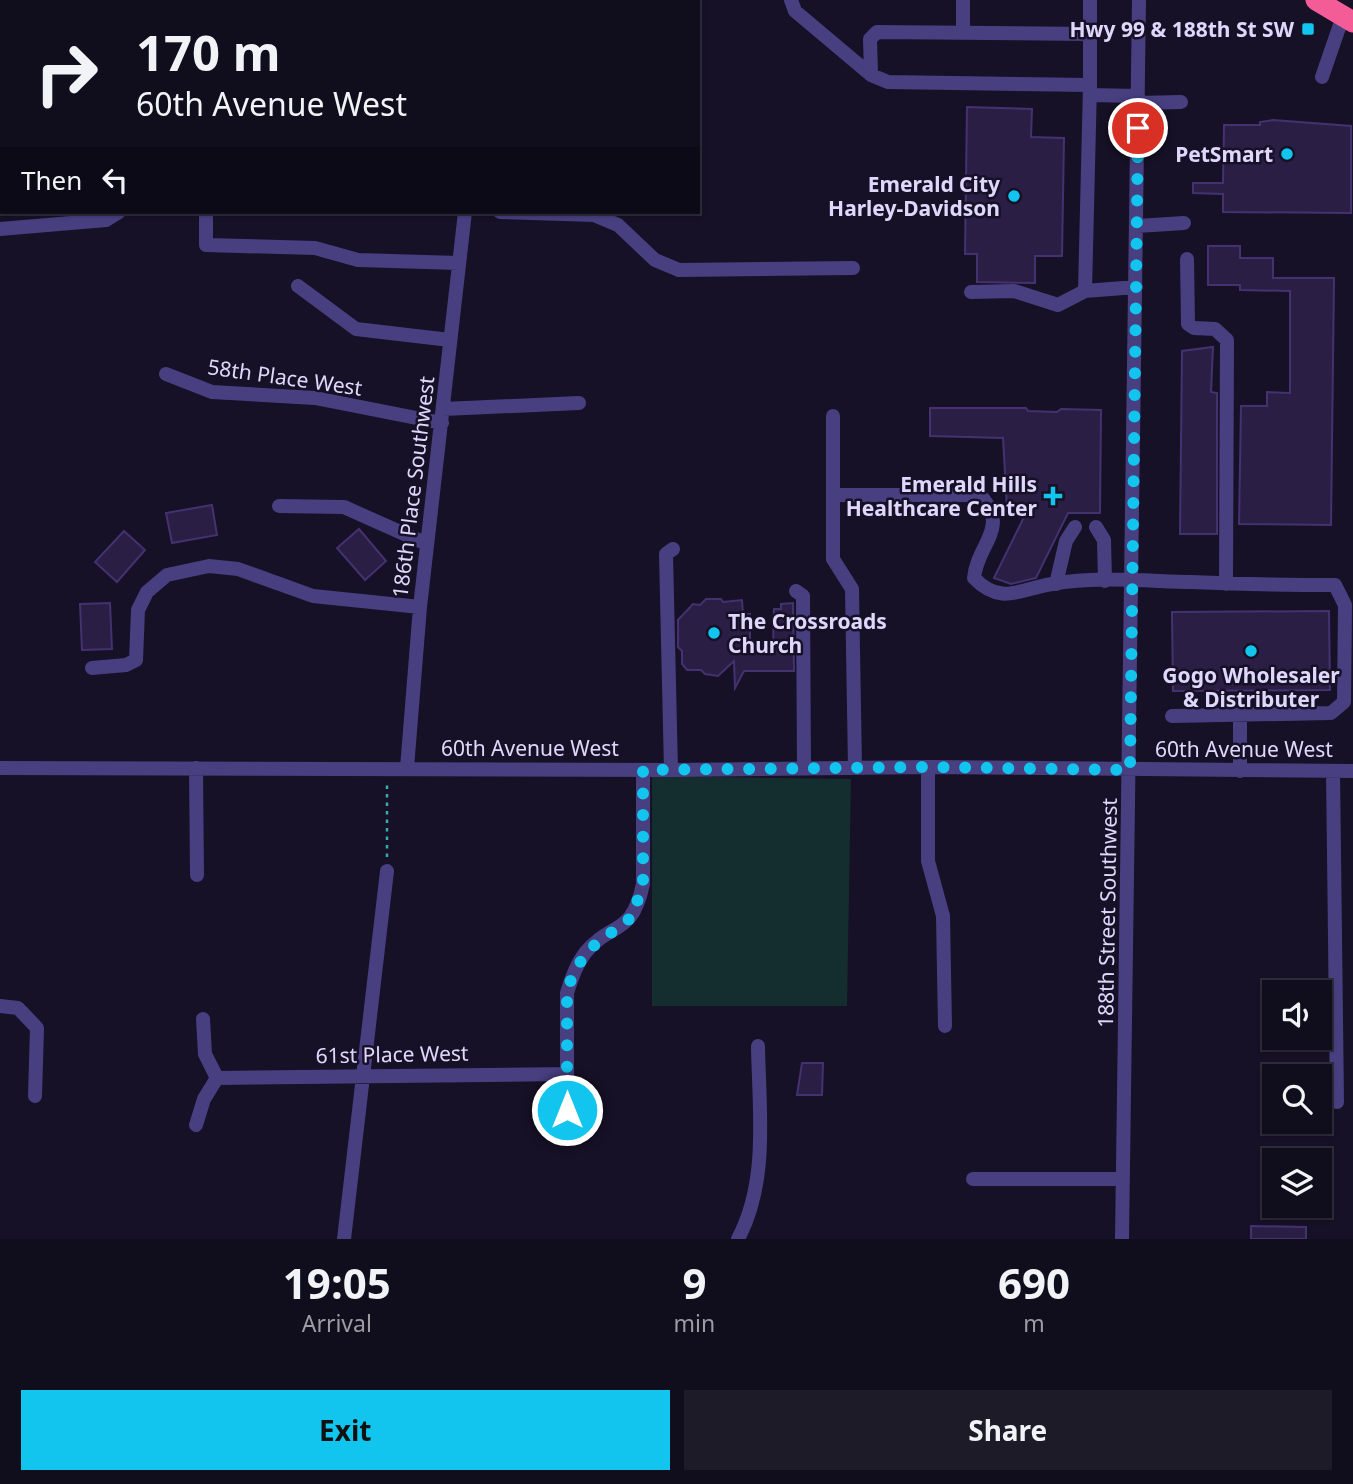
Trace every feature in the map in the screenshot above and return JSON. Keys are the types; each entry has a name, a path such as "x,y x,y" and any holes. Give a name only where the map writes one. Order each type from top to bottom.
{"highway":[{"path":"1316,0 1348,19"}],"street":[{"path":"791,0 795,11 871,75 888,82 1090,90 1138,99 1181,102"},
{"path":"963,0 963,33"},
{"path":"1085,291 1090,0"},
{"name":"188th Street Southwest","path":"1122,1239 1139,0"},
{"path":"1322,77 1348,19"},
{"path":"871,75 870,39 877,32 1090,34"},
{"path":"0,229 106,220 116,214"},
{"path":"206,214 206,244 315,248 358,260 459,263"},
{"name":"186th Place Southwest","path":"407,768 420,607 465,214"},
{"path":"563,214 594,215 618,225 655,260 679,270 853,268"},
{"path":"1137,226 1184,223"},
{"path":"1187,259 1188,324 1194,328 1215,329 1227,340 1226,584"},
{"path":"298,286 356,329 450,340"},
{"path":"971,292 1014,291 1058,305 1085,291 1136,287"},
{"name":"58th Place West","path":"166,374 212,392 315,398 442,416 579,403"},
{"path":"833,416 833,559 852,589 855,768"},
{"path":"833,495 980,495 990,506 995,523 988,544 975,563 974,578 985,589 997,594 1025,593 1056,584 1133,580 1335,585 1345,605 1344,702 1338,709 1331,713 1172,716"},
{"path":"279,506 344,507 427,544"},
{"path":"1056,584 1066,541 1075,527"},
{"path":"1096,527 1104,540 1105,581"},
{"path":"671,770 666,554 673,549"},
{"path":"92,668 126,665 136,660 138,610 147,592 167,575 209,566 237,569 313,596 420,607"},
{"path":"796,591 803,596 804,768"},
{"path":"1240,716 1240,771"},
{"path":"928,767 928,861 943,916 945,1026"},
{"name":"60th Avenue West","path":"0,768 671,770 928,767 1353,771"},
{"path":"196,768 197,875"},
{"path":"567,1110 567,993 572,976 587,951 632,917 639,901 643,884 643,770"},
{"path":"1333,771 1337,1102"},
{"path":"344,1239 387,871"},
{"path":"0,1006 18,1009 37,1028 35,1096"},
{"path":"196,1125 204,1100 217,1078 205,1054 203,1019"},
{"path":"738,1239 749,1220 759,1164 758,1046"},
{"name":"61st Place West","path":"217,1078 362,1074 567,1074"},
{"path":"973,1179 1123,1179"}],"path":[{"path":"387,768 387,871"}],"green space":[{"path":"652,776 851,779 847,1006 652,1006"}],"building":[{"name":"Emerald City Harley-Davidson","path":"967,107 1032,109 1031,137 1064,138 1062,256 1035,256 1035,283 977,282 977,254 965,254"},
{"name":"PetSmart","path":"1273,120 1351,126 1351,213 1223,212 1223,194 1193,193 1193,183 1223,183 1224,125 1260,125 1260,122"},
{"path":"1208,246 1240,246 1240,258 1273,258 1273,278 1334,278 1331,525 1239,524 1241,406 1267,406 1267,392 1290,393 1290,291 1240,290 1240,285 1208,285"},
{"path":"1213,347 1211,392 1217,393 1217,534 1180,534 1182,351"},
{"name":"Emerald Hills Healthcare Center","path":"930,408 1026,408 1028,411 1057,412 1061,409 1101,410 1100,513 1068,513 1036,578 1011,584 994,578 1029,507 1007,508 1003,438 930,436"},
{"path":"212,505 217,535 172,543 166,513"},
{"path":"359,529 386,561 365,580 337,548"},
{"path":"124,531 145,550 117,582 95,562"},
{"name":"The Crossroads Church","path":"706,599 721,599 723,602 742,600 743,614 750,614 750,646 773,646 774,609 781,609 781,604 793,603 794,671 744,671 735,688 734,661 718,676 705,674 701,670 687,670 682,664 682,651 678,647 678,620 693,604 700,605"},
{"path":"110,603 112,649 82,650 80,604"},
{"name":"Gogo Wholesaler & Distributer","path":"1329,611 1330,690 1173,691 1172,612"},
{"path":"802,1063 823,1063 822,1095 797,1095"},
{"path":"1251,1226 1306,1227 1306,1239 1251,1239"}],"place":[{"name":"Hwy 99 & 188th St SW","path":"1308,29"},
{"name":"PetSmart","path":"1287,154"},
{"name":"Emerald City Harley-Davidson","path":"1014,196"},
{"name":"Emerald Hills Healthcare Center","path":"1053,496"},
{"name":"The Crossroads Church","path":"714,633"},
{"name":"Gogo Wholesaler & Distributer","path":"1251,651"}],"route":[{"path":"567,1110 567,993 572,976 587,951 632,917 639,901 643,884 643,770 928,767 1130,770 1138,128"}]}
